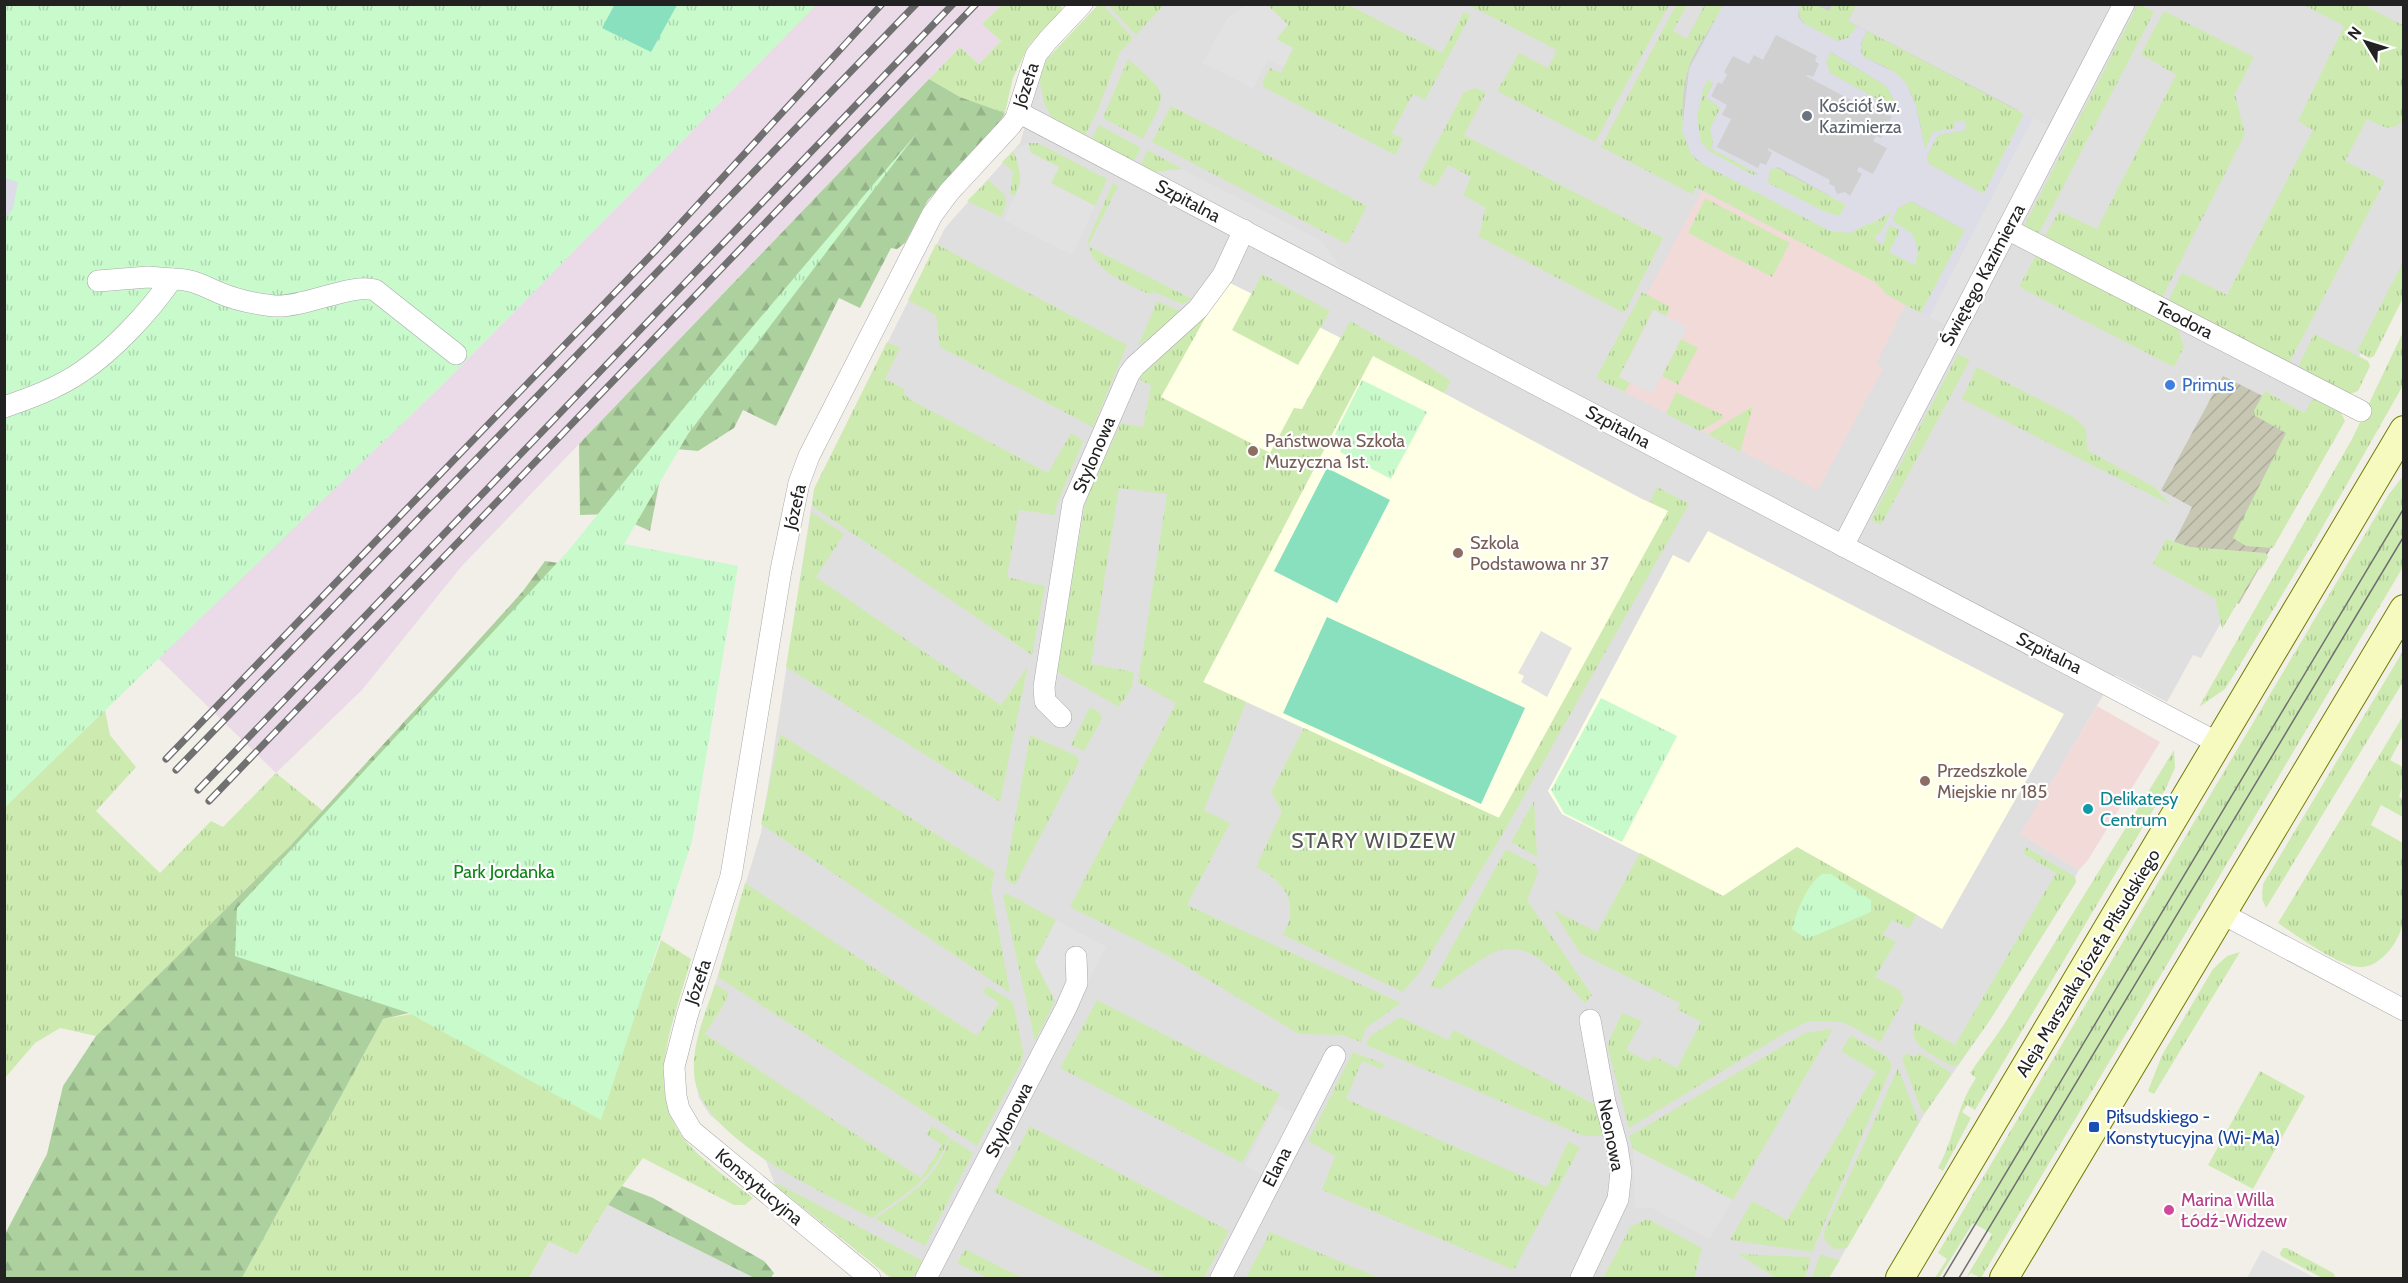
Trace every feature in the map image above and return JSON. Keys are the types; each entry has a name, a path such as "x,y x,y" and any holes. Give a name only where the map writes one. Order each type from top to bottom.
{"main road":[{"name":"Aleja Marszałka Józefa Piłsudskiego","path":"1900,1278 2403,430"},
{"path":"2004,1278 2403,609"}],"street":[{"name":"Józefa","path":"674,1079 677,1048 731,876 781,570 805,466 932,215 949,192 1007,130 1018,112 1036,55 1048,39 1082,4"},
{"name":"Świętego Kazimierza","path":"1843,546 2124,4"},
{"name":"Szpitalna","path":"1018,112 2218,743"},
{"name":"Teodora","path":"2007,229 2361,411"},
{"name":"Stylonowa","path":"1061,717 1045,701 1044,687 1073,503 1129,374 1198,309 1223,275 1244,230"},
{"path":"98,280 148,276 188,279 220,293 250,302 277,306 328,297 365,287 375,290 456,354"},
{"path":"4,407 46,390 81,372 109,349 158,298 172,279"},
{"path":"2222,913 2403,1010"},
{"name":"Stylonowa","path":"927,1278 1066,1008 1077,984 1076,957"},
{"name":"Neonowa","path":"1581,1278 1618,1199 1621,1172 1616,1138 1605,1102 1590,1020"},
{"name":"Elana","path":"1221,1278 1335,1056"},
{"name":"Konstytucyjna","path":"674,1079 679,1109 692,1131 870,1278"}],"shaded area":[{"path":"816,5 1002,5 983,24 1001,41 979,64 960,47 461,567 362,690 276,773 158,658 442,385"},
{"path":"1098,5 2403,5 2403,270 2251,570 2201,658 2193,655 2167,702 2115,675 2021,834 2079,870 2075,877 2076,882 1990,1020 1925,1113 1829,1278 892,1278 775,1185 766,1161 710,1115 699,1098 694,1072 696,1047 761,833 814,489 945,228 1020,143 1039,78 1070,35"},
{"path":"1246,5 1267,5 1288,25 1276,39 1293,48 1284,67 1268,60 1253,88 1202,63 1227,19"},
{"path":"1705,5 1856,5 1848,21 2018,110 1957,226 1629,148"},
{"path":"1723,5 1799,5 1798,16 1803,23 1838,41 1848,38 1857,26 1867,31 1861,43 1861,53 1864,57 1896,73 1906,83 1916,106 1925,149 1933,132 1955,128 1954,122 1964,120 1966,130 1938,135 1927,156 1929,164 1984,194 2024,114 2033,118 1929,317 1921,313 1965,230 1911,201 1898,208 1892,220 1913,235 1918,251 1915,265 1889,252 1900,230 1890,225 1883,244 1877,242 1875,236 1882,232 1891,212 1850,233 1830,231 1704,165 1691,154 1682,130 1689,69","holes":["1776,35 1817,56 1815,61 1819,64 1813,77 1806,76 1868,109 1870,105 1875,109 1883,107 1886,115 1892,116 1881,138 1876,136 1873,141 1887,148 1873,174 1859,167 1857,171 1862,174 1850,196 1845,192 1837,194 1834,186 1829,184 1830,180 1768,148 1772,153 1766,165 1760,163 1758,168 1717,147 1731,119 1722,115 1727,105 1711,96 1718,82 1722,84 1727,75 1724,72 1733,56 1749,64 1754,55 1763,60","1831,52 1886,86 1897,105 1888,105 1830,73 1826,62","1708,80 1713,83 1706,97 1720,108 1710,129 1713,140 1712,149 1758,174 1753,175 1709,151 1701,142 1697,117 1703,90","1778,167 1846,205 1839,216 1823,211 1768,183 1770,170"]},
{"path":"2033,118 2049,126 1946,325 1929,317"},
{"path":"1028,143 1031,153 1059,167 1051,183 1095,206 1072,255 1004,220 1021,182 1017,159 1013,151"},
{"path":"1182,169 1320,240 1343,270 1154,172"},
{"path":"5,178 18,182 13,208 5,219"},
{"path":"1702,191 1908,299 1876,364 1883,368 1818,490 1601,380"},
{"name":"Szkola Podstawowa nr 37","path":"1226,281 1335,335 1642,499 1669,511 1499,818 1203,682 1249,594 1218,470 1146,432 1154,380"},
{"path":"1654,310 1687,327 1652,394 1619,377"},
{"path":"2223,376 2336,433 2239,604 2163,564 2192,507 2161,490"},
{"path":"1708,531 2064,714 1942,929 1797,847 1723,896 1562,814 1548,791 1673,555 1689,563"},
{"path":"1541,631 1572,648 1547,697 1521,682 1524,676 1518,673"},
{"path":"2097,706 2160,742 2088,860 2079,870 2020,834"},
{"path":"1056,920 1106,947 1072,1012 1055,1001 1035,961"},
{"path":"1276,1104 1308,1120 1278,1182 1245,1166"},
{"path":"1633,1149 1733,1200 1709,1239 1652,1208 1635,1208"},
{"path":"608,1205 754,1278 529,1278 549,1242 577,1255"},
{"path":"2262,1250 2315,1278 2247,1278"}],"green space":[{"path":"615,4 677,5 651,52 602,28"},
{"path":"5,5 816,5 442,385 5,807"},
{"path":"1002,5 1062,5 1061,11 1029,45 1013,78 1005,113 960,97 929,79 960,47 979,64 1001,41 982,24"},
{"path":"1098,5 1103,5 1133,38 1120,52 1096,114 1084,137 1052,118 1044,103 1039,78 1045,61"},
{"path":"1108,5 1164,5 1136,35"},
{"path":"1267,5 1349,5 1442,53 1464,12 1469,14 1469,18 1425,100 1413,94 1392,133 1403,139 1396,154 1393,154 1265,88 1262,83 1270,68 1281,73 1293,48 1276,39 1288,25"},
{"path":"1468,5 1669,5 1595,142 1497,91 1519,53 1548,68 1557,50"},
{"path":"1676,5 1687,5 1673,31 1687,39 1705,5 1723,5 1691,61 1685,84 1683,128 1691,153 1698,161 1830,231 1875,222 1892,211 1881,232 1875,237 1883,244 1890,225 1900,230 1915,265 1918,251 1892,220 1898,208 1910,201 1965,230 1921,313 1887,295 1875,282 1696,187 1692,194 1601,147"},
{"path":"1799,5 1816,5 1829,11 1832,5 1856,5 1848,21 1857,26 1848,38 1834,40 1804,23 1799,12"},
{"path":"2141,5 2154,12 2039,233 2024,226 2137,6"},
{"path":"2304,5 2363,5 2403,25 2403,119 2391,128 2367,119 2345,161 2385,181 2289,363 2170,303 2169,299 2182,273 2227,295 2313,130 2298,121 2344,26"},
{"path":"2164,11 2254,57 2235,94 2245,134 2162,298 2045,236 2059,211 2097,229 2176,75 2141,54"},
{"path":"1867,31 2024,114 1984,194 1929,164 1927,156 1938,135 1966,130 1953,129 1942,132 1937,135 1933,139 1925,150 1917,110 1910,90 1893,72 1862,54 1862,44"},
{"path":"1830,52 1886,86 1897,105 1888,105 1830,73 1826,62"},
{"path":"1128,59 1158,87 1161,94 1157,111 1143,139 1103,118"},
{"path":"929,79 960,97 1005,113 998,125 928,200 905,243 897,249 891,248 860,308 839,298 776,426 743,410 734,428 698,451 666,448 650,531 612,514 580,515 579,444"},
{"path":"1708,79 1713,82 1706,97 1720,108 1711,129 1712,149 1759,174 1754,175 1720,159 1708,151 1699,140 1697,113"},
{"path":"1476,88 1486,93 1464,135 1663,238 1626,310 1622,312 1478,236 1486,208 1463,195 1471,177 1448,165 1435,187 1418,178 1464,92"},
{"path":"1171,106 1367,206 1347,244 1152,142"},
{"path":"1099,125 1141,148 1133,163 1091,140"},
{"name":"Park Jordanka","path":"917,133 688,434 624,544 738,566 692,841 601,1120 409,1013 235,956 237,908 568,551 682,410"},
{"path":"1028,143 1038,143 1107,179 1095,206 1051,183 1059,167 1031,153"},
{"path":"1148,150 1182,169 1154,172 1140,166"},
{"path":"1013,151 1020,174 1015,196 1010,193 1013,172 1002,162"},
{"path":"1775,167 1846,205 1839,217 1768,183 1770,170"},
{"path":"988,180 1005,196 1006,204 1001,217 967,201"},
{"path":"1113,183 1118,186 1089,244 1088,240"},
{"path":"1705,198 1790,243 1772,277 1688,233"},
{"path":"936,244 1127,345 1093,427 940,347 936,315 908,300"},
{"path":"1089,247 1192,299 1182,304 1154,292 1149,294 1130,285 1102,267 1095,260"},
{"path":"2037,253 2177,326 2184,347 2174,367 2019,287"},
{"path":"2403,262 2403,298 2374,356 2369,358 2357,351"},
{"path":"1262,274 1330,311 1298,365 1232,330"},
{"path":"1228,277 1161,397 1270,453 1294,408 1302,409 1350,321 1420,360 1451,381 1444,393 1373,356 1203,682 1246,702 1204,810 1230,823 1187,905 1401,1003 1366,1028 1361,1042 1342,1035 1299,1034 1165,954 1070,907 1176,703 1138,682 1167,494 1119,488 1091,664 1134,672 1132,687 1119,707 1056,671 1086,499 1121,423 1143,427 1151,386 1138,378"},
{"path":"1642,292 1670,307 1666,316 1653,310 1619,377 1630,383 1625,392 1596,378"},
{"path":"1157,301 1183,312 1138,346"},
{"path":"2403,332 2401,389 2318,535 2232,678 2225,689 2199,707 2352,439"},
{"path":"2314,334 2368,361 2370,366 2358,391 2348,395 2297,369"},
{"path":"1681,339 1698,348 1678,385 1662,376"},
{"path":"887,342 900,348 885,379 905,389 903,393 911,400 1048,473 1071,433 1083,441 1057,504 1055,515 1019,510 1007,577 1045,586 1032,655 812,506 814,489"},
{"path":"1958,354 1970,360 1881,525 1871,520"},
{"path":"1977,367 2075,418 2086,429 2087,450 2154,487 2171,505 1962,399"},
{"path":"1362,380 1427,412 1391,479 1340,452 1345,440 1335,434"},
{"path":"2265,391 2304,413 2314,397 2340,411 2345,421 2273,548 2246,546 2233,538 2286,433 2252,414"},
{"path":"1676,392 1723,415 1723,418 1700,431 1666,414"},
{"path":"1753,406 1740,452 1708,434"},
{"path":"1327,468 1390,500 1337,603 1274,571"},
{"path":"2403,476 2403,567 1981,1278 1971,1273 1966,1278 1992,1234 1973,1223 1939,1278 1935,1278 1947,1259 1938,1253 2389,494"},
{"path":"1657,487 1689,504 1501,837 1420,972 1403,992 1283,935 1290,918 1289,899 1276,880 1256,867 1282,811 1271,792 1304,728 1499,818 1668,511 1650,502"},
{"path":"811,512 844,534 816,577 1001,705 1028,666 1000,802 786,667"},
{"path":"2166,539 2190,547 2266,553 2268,557 2261,569 2258,568 2222,629 2215,598 2153,564"},
{"path":"545,561 601,569 409,1013 383,1019 242,1278 5,1278 4,1236 47,1154 63,1086 96,1036 290,846 523,591"},
{"path":"1327,617 1525,708 1481,804 1283,713"},
{"path":"2403,651 2403,682 2266,908 2262,899 2263,884"},
{"path":"1601,698 1677,736 1622,842 1564,813 1551,790"},
{"path":"1090,707 1099,712 1102,719 1084,751 1071,745"},
{"path":"105,710 110,735 136,767 96,811 160,873 211,821 223,827 276,773 323,811 96,1036 60,1028 35,1043 5,1078 5,807"},
{"path":"2403,716 2403,735 2390,760 2403,767 2399,796 2403,799 2403,817 2381,805 2371,825 2403,843 2403,921 2398,936 2388,952 2374,963 2359,967 2329,956 2278,923"},
{"path":"780,734 995,872 991,889 1010,993 761,824"},
{"path":"1030,735 1077,756 1079,762 1015,885 1005,876"},
{"path":"2174,750 2175,768 2165,790 1975,1110 1967,1105 1962,1112 1971,1118 1943,1171 1938,1168 1964,1099 1976,1078 1970,1073 2003,1026"},
{"path":"1534,801 1537,857 1511,842"},
{"path":"1797,847 1917,915 1909,928 1892,920 1883,935 1896,942 1875,977 1900,990 1904,1000 1880,1042 1847,1024 1809,1021 1785,1033 1629,1128 1608,1049 1609,1041 1622,1013 1642,1021 1626,1050 1649,1062 1653,1056 1677,1068 1701,1022 1677,1009 1680,1003 1580,953 1553,910 1597,932 1640,853 1723,896"},
{"path":"2026,847 2075,877 2076,882 1990,1020 1958,1065 1952,1066 1918,1044 1914,1038 1915,1022 1955,1045 2056,873 2023,853"},
{"path":"1506,849 1536,865 1538,873 1527,900 1592,995 1585,1003 1557,974 1535,956 1510,949 1497,951 1485,957 1442,989 1430,987"},
{"path":"1822,874 1831,874 1871,900 1871,912 1807,939 1792,929 1799,906 1811,885"},
{"path":"745,883 977,1036 999,1003 983,992 987,986 1013,1002 1023,1051 1022,1062 977,1146 718,977"},
{"path":"1006,893 1056,920 1035,961 1055,1001 1035,1041 1003,896"},
{"path":"661,940 691,959 665,1059 664,1083 668,1107 678,1130 696,1152 753,1198 745,1205 734,1205 643,1158 608,1205 577,1255 549,1242 529,1278 242,1278 383,1019 650,973"},
{"path":"2240,952 2154,1094 2148,1091 2162,1055 2213,969 2227,956"},
{"path":"715,984 728,992 726,1001 705,1034 921,1178 942,1145 926,1134 932,1126 949,1137 936,1164 918,1184 872,1218 794,1177 738,1140 716,1119 700,1096 694,1073 697,1039"},
{"path":"1097,1000 1280,1094 1242,1163 1060,1068"},
{"path":"1400,1017 1448,1040 1454,1030 1596,1105 1603,1136 1584,1136 1366,1045 1370,1036"},
{"path":"1833,1029 1733,1200 1633,1149 1629,1136 1805,1033"},
{"path":"1851,1035 1887,1057 1892,1066 1812,1252 1730,1240 1752,1201 1787,1220 1876,1072 1841,1051"},
{"path":"1353,1052 1384,1064 1382,1069 1362,1061 1346,1099 1547,1187 1568,1142 1580,1147 1514,1270 1322,1190 1335,1156 1308,1141"},
{"path":"1907,1053 1915,1057 1919,1053 1949,1071 1951,1075 1925,1113 1921,1110 1902,1059"},
{"path":"1898,1068 1919,1122 1847,1248 1834,1249 1825,1241 1824,1232"},
{"path":"2260,1071 2305,1096 2253,1189 2208,1165"},
{"path":"1030,1126 1229,1231 1204,1278 1166,1278 994,1192"},
{"path":"950,1138 973,1153 925,1246 875,1219 911,1193 929,1176 937,1166"},
{"path":"777,1183 927,1263 919,1272 910,1277 888,1276 775,1185"},
{"path":"622,1186 653,1198 764,1261 774,1273 771,1278 754,1278 608,1205"},
{"path":"1648,1219 1702,1248 1694,1278 1603,1278 1631,1226"},
{"path":"1270,1232 1379,1278 1246,1278"},
{"path":"2283,1248 2287,1248 2335,1276 2322,1278 2281,1256"},
{"path":"965,1249 1022,1278 987,1278 957,1263"},
{"path":"1738,1254 1811,1257 1805,1278 1776,1278"},
{"path":"1820,1255 1840,1260 1829,1278 1812,1278"}],"tram line":[{"path":"1943,1278 2404,508"},
{"path":"1959,1278 2404,536"}],"railway":[{"path":"166,759 657,249 882,4"},
{"path":"176,770 916,4"},
{"path":"198,790 953,4"},
{"path":"209,801 976,4"}],"place":[{"name":"Kościół św. Kazimierza","path":"1807,116"},
{"name":"Primus","path":"2170,385"},
{"name":"Państwowa Szkoła Muzyczna 1st.","path":"1253,451"},
{"name":"Szkola Podstawowa nr 37","path":"1458,553"},
{"name":"Przedszkole Miejskie nr 185","path":"1925,781"},
{"name":"Delikatesy Centrum","path":"2088,809"},
{"name":"Piłsudskiego - Konstytucyjna (Wi-Ma)","path":"2094,1127"},
{"name":"Marina Willa Łódź-Widzew","path":"2169,1210"}],"district":[{"name":"STARY WIDZEW","path":"1374,841"}]}
